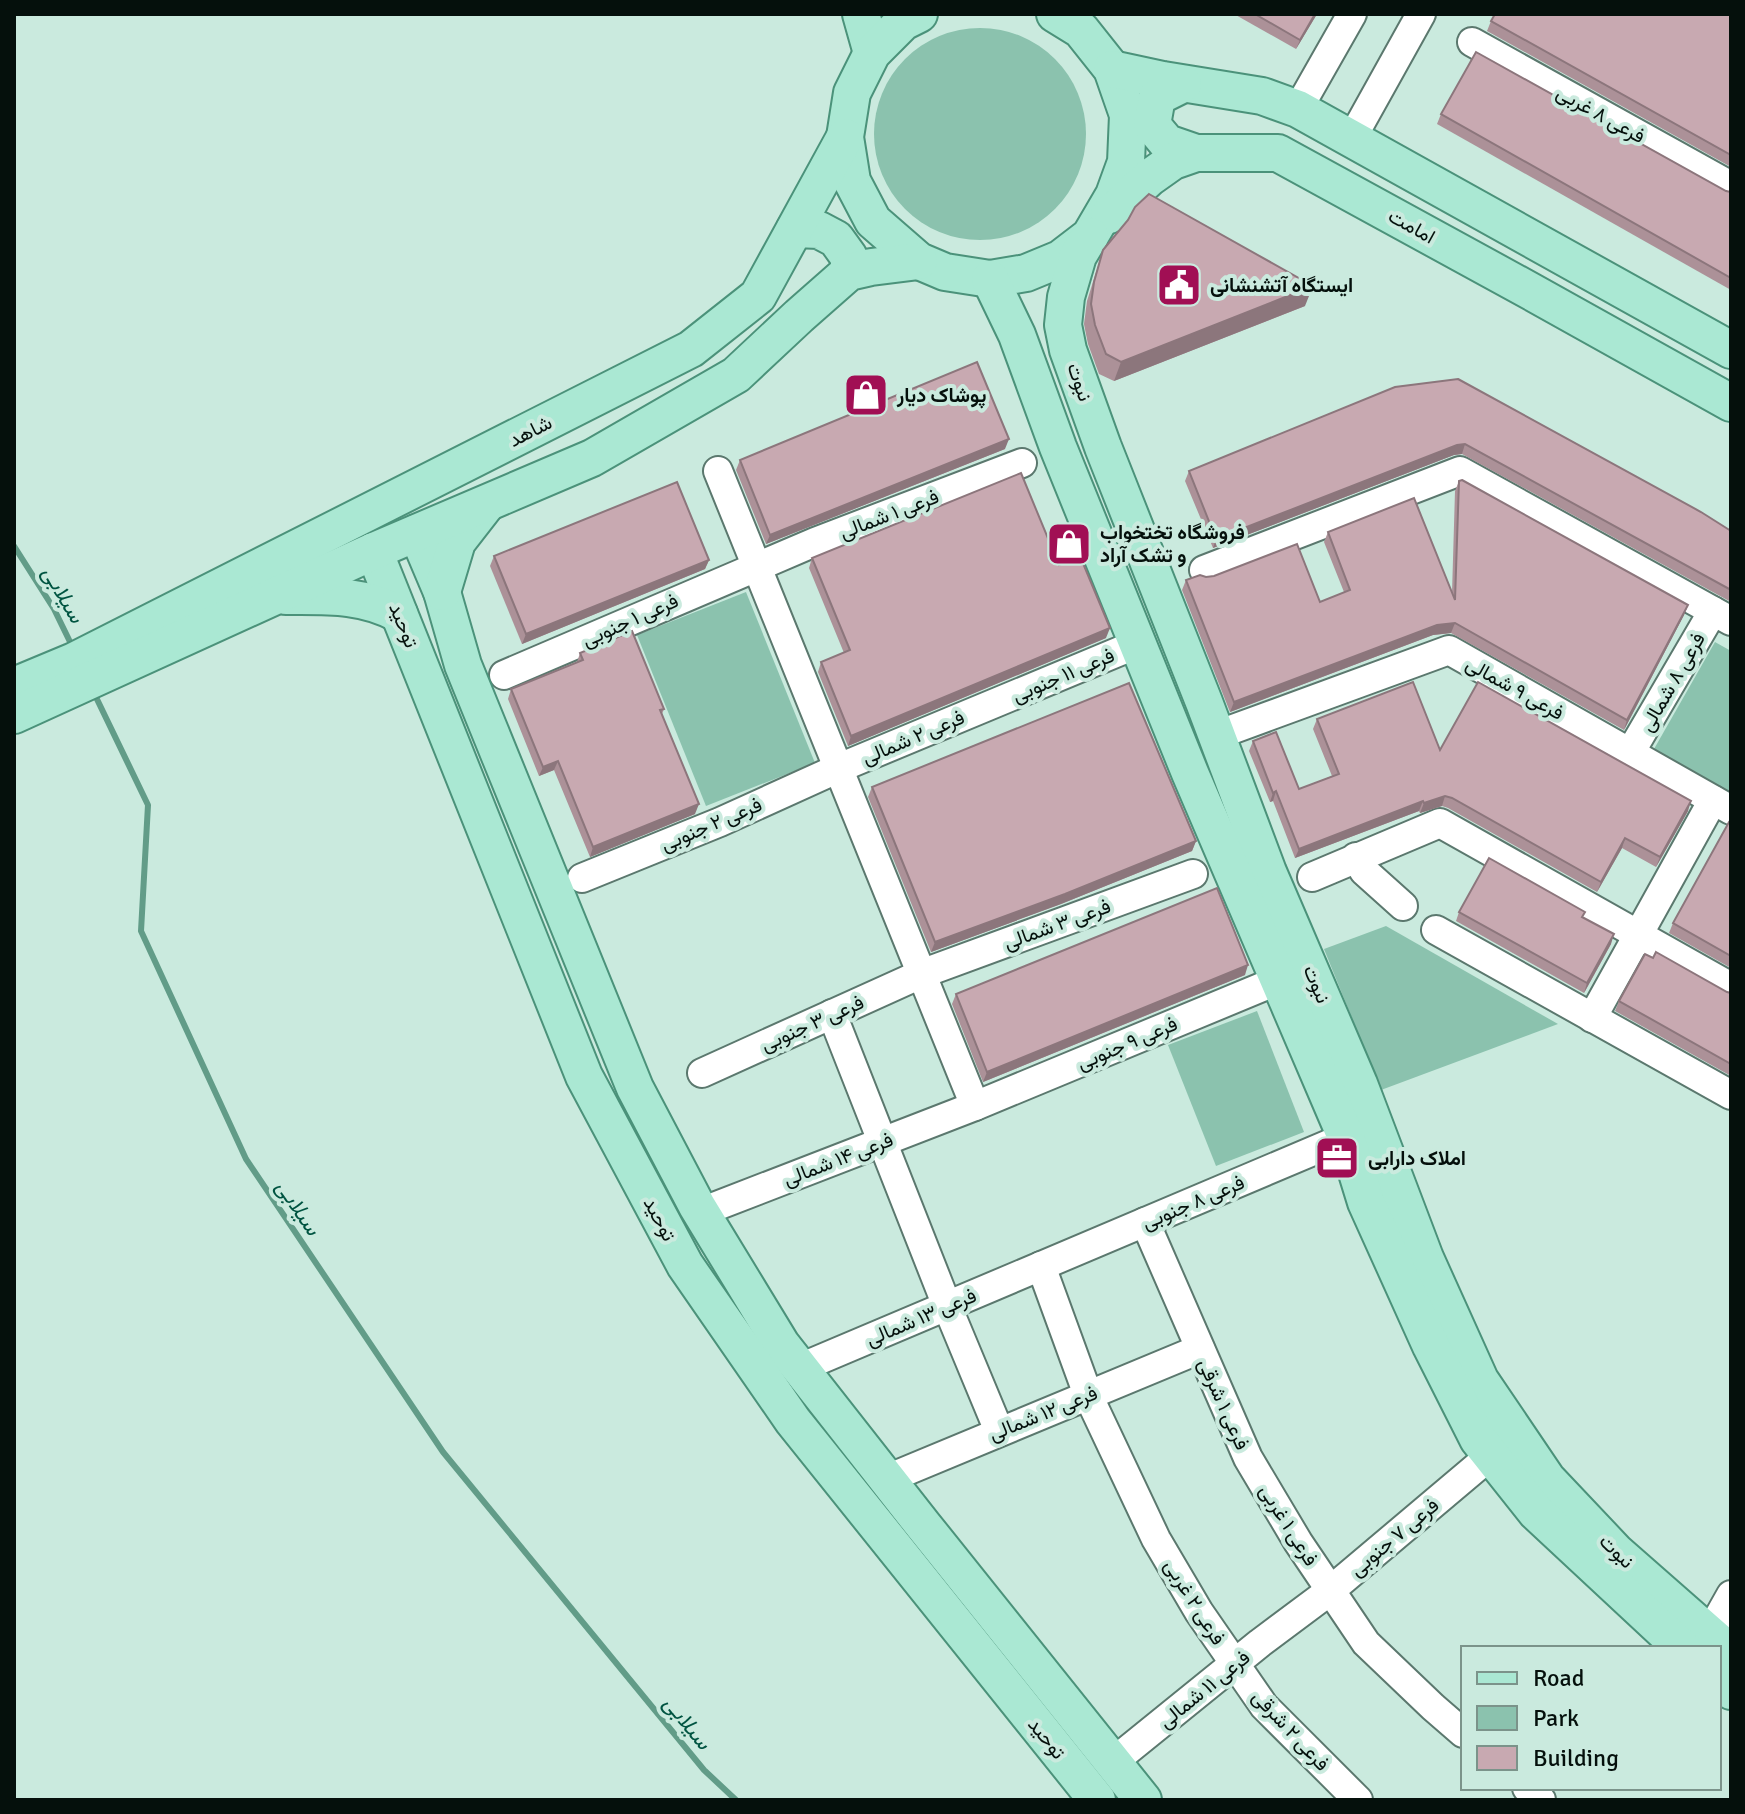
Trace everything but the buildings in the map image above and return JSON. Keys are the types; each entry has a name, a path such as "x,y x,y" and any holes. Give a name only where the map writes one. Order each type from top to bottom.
{"main road":[{"path":"861,14 872,53"},
{"path":"919,14 903,22 872,53 852,93 845,137 852,181 873,221 919,261"},
{"name":"نبوت","path":"1055,14 1081,30 1112,69 1128,115 1126,162 1114,195 1078,256 1066,297 1063,325 1068,350 1268,872 1359,1084 1425,1258 1480,1380 1547,1479 1712,1646"},
{"path":"1112,69 1262,96 1298,109 1731,350"},
{"path":"1183,84 1157,97 1152,125 1167,143 1196,153"},
{"name":"شاهد","path":"137,644 691,349 758,296 845,137"},
{"name":"امامت","path":"919,261 945,272 990,279 1026,273 1060,259 1149,178 1173,161 1196,153 1278,153 1731,403"},
{"path":"795,229 819,230 836,239 849,257 849,272"},
{"path":"14,686 74,661 137,644 276,596 592,458 736,375 849,272 919,261"},
{"name":"نبوت","path":"990,279 1017,335 1058,447 1190,773 1346,1137 1366,1202 1478,1439 1536,1512 1680,1646"},
{"path":"1017,335 1027,318 1036,314 1056,318 1063,325"},
{"path":"442,592 457,542 488,503"},
{"name":"توحید","path":"417,533 442,592 463,665 635,1088 701,1212 781,1344 1143,1800"},
{"name":"توحید","path":"374,551 584,1076 685,1265 793,1421 1097,1800"},
{"path":"276,596 363,599 399,614"},
{"path":"14,715 137,644"},
{"path":"925,1586 954,1564"},
{"name":"نبوت","path":"1726,1660 1731,1691"}],"street":[{"path":"1298,109 1352,14"},
{"path":"1352,138 1421,14"},
{"name":"فرعی ۸ غربی","path":"1472,42 1731,186"},
{"name":"فرعی ۱ شمالی","path":"757,566 1022,463"},
{"path":"718,471 975,1106"},
{"path":"1204,570 1460,471 1722,616"},
{"name":"فرعی ۱ جنوبی","path":"504,675 757,566"},
{"name":"فرعی ۸ شمالی","path":"1630,753 1722,616"},
{"name":"فرعی ۱۱ جنوبی","path":"988,706 1137,644"},
{"name":"فرعی ۹ شمالی","path":"1217,735 1449,650 1722,805"},
{"name":"فرعی ۲ شمالی","path":"839,768 988,706"},
{"name":"فرعی ۲ جنوبی","path":"582,878 720,822 839,768"},
{"path":"1592,1018 1637,934 1722,805"},
{"path":"1312,877 1440,823 1731,987"},
{"path":"1356,857 1364,871 1403,906"},
{"name":"فرعی ۳ شمالی","path":"921,974 1193,874"},
{"path":"1436,930 1731,1095"},
{"name":"فرعی ۳ جنوبی","path":"702,1073 921,974"},
{"name":"فرعی ۹ جنوبی","path":"975,1106 1279,980"},
{"path":"832,1014 999,1431"},
{"name":"فرعی ۱۴ شمالی","path":"701,1212 975,1106"},
{"name":"فرعی ۸ جنوبی","path":"1041,1266 1346,1137"},
{"path":"1145,1222 1200,1349"},
{"path":"1041,1266 1088,1395"},
{"name":"فرعی ۱۳ شمالی","path":"800,1368 1041,1266"},
{"name":"فرعی ۱۲ شمالی","path":"887,1479 1200,1349"},
{"name":"فرعی ۱ شرقی","path":"1200,1349 1248,1458"},
{"name":"فرعی ۲ غربی","path":"1088,1395 1156,1539 1199,1612 1235,1664"},
{"name":"فرعی ۷ جنوبی","path":"1296,1617 1491,1455"},
{"name":"فرعی ۱ غربی","path":"1248,1458 1331,1590"},
{"path":"1331,1590 1366,1643 1461,1731"},
{"path":"1726,1660 1718,1618 1731,1595"},
{"name":"فرعی ۱۱ شمالی","path":"1113,1762 1296,1617"},
{"name":"فرعی ۲ شرقی","path":"1235,1664 1264,1706 1354,1796"}],"green space":[{"path":"980,28 1021,36 1055,59 1078,93 1086,134 1078,175 1055,209 1021,232 980,240 939,232 905,209 882,175 874,134 882,93 905,59 939,36"},
{"path":"746,592 815,763 706,806 637,635"},
{"path":"1715,642 1731,651 1731,793 1654,749"},
{"path":"1386,926 1558,1024 1381,1090 1324,949"},
{"path":"1257,1011 1304,1132 1216,1166 1168,1045"}],"waterway":[{"name":"سیلابی","path":"14,546 54,609 74,650"},
{"name":"سیلابی","path":"94,693 148,805 141,931 246,1159 443,1452 704,1770 736,1800"}],"place":[{"name":"ایستگاه آتشنشانی","path":"1179,285"},
{"name":"پوشاک دیار","path":"866,395"},
{"name":"فروشگاه تختخواب و تشک آراد","path":"1069,544"},
{"name":"املاک دارابی","path":"1337,1158"}]}
